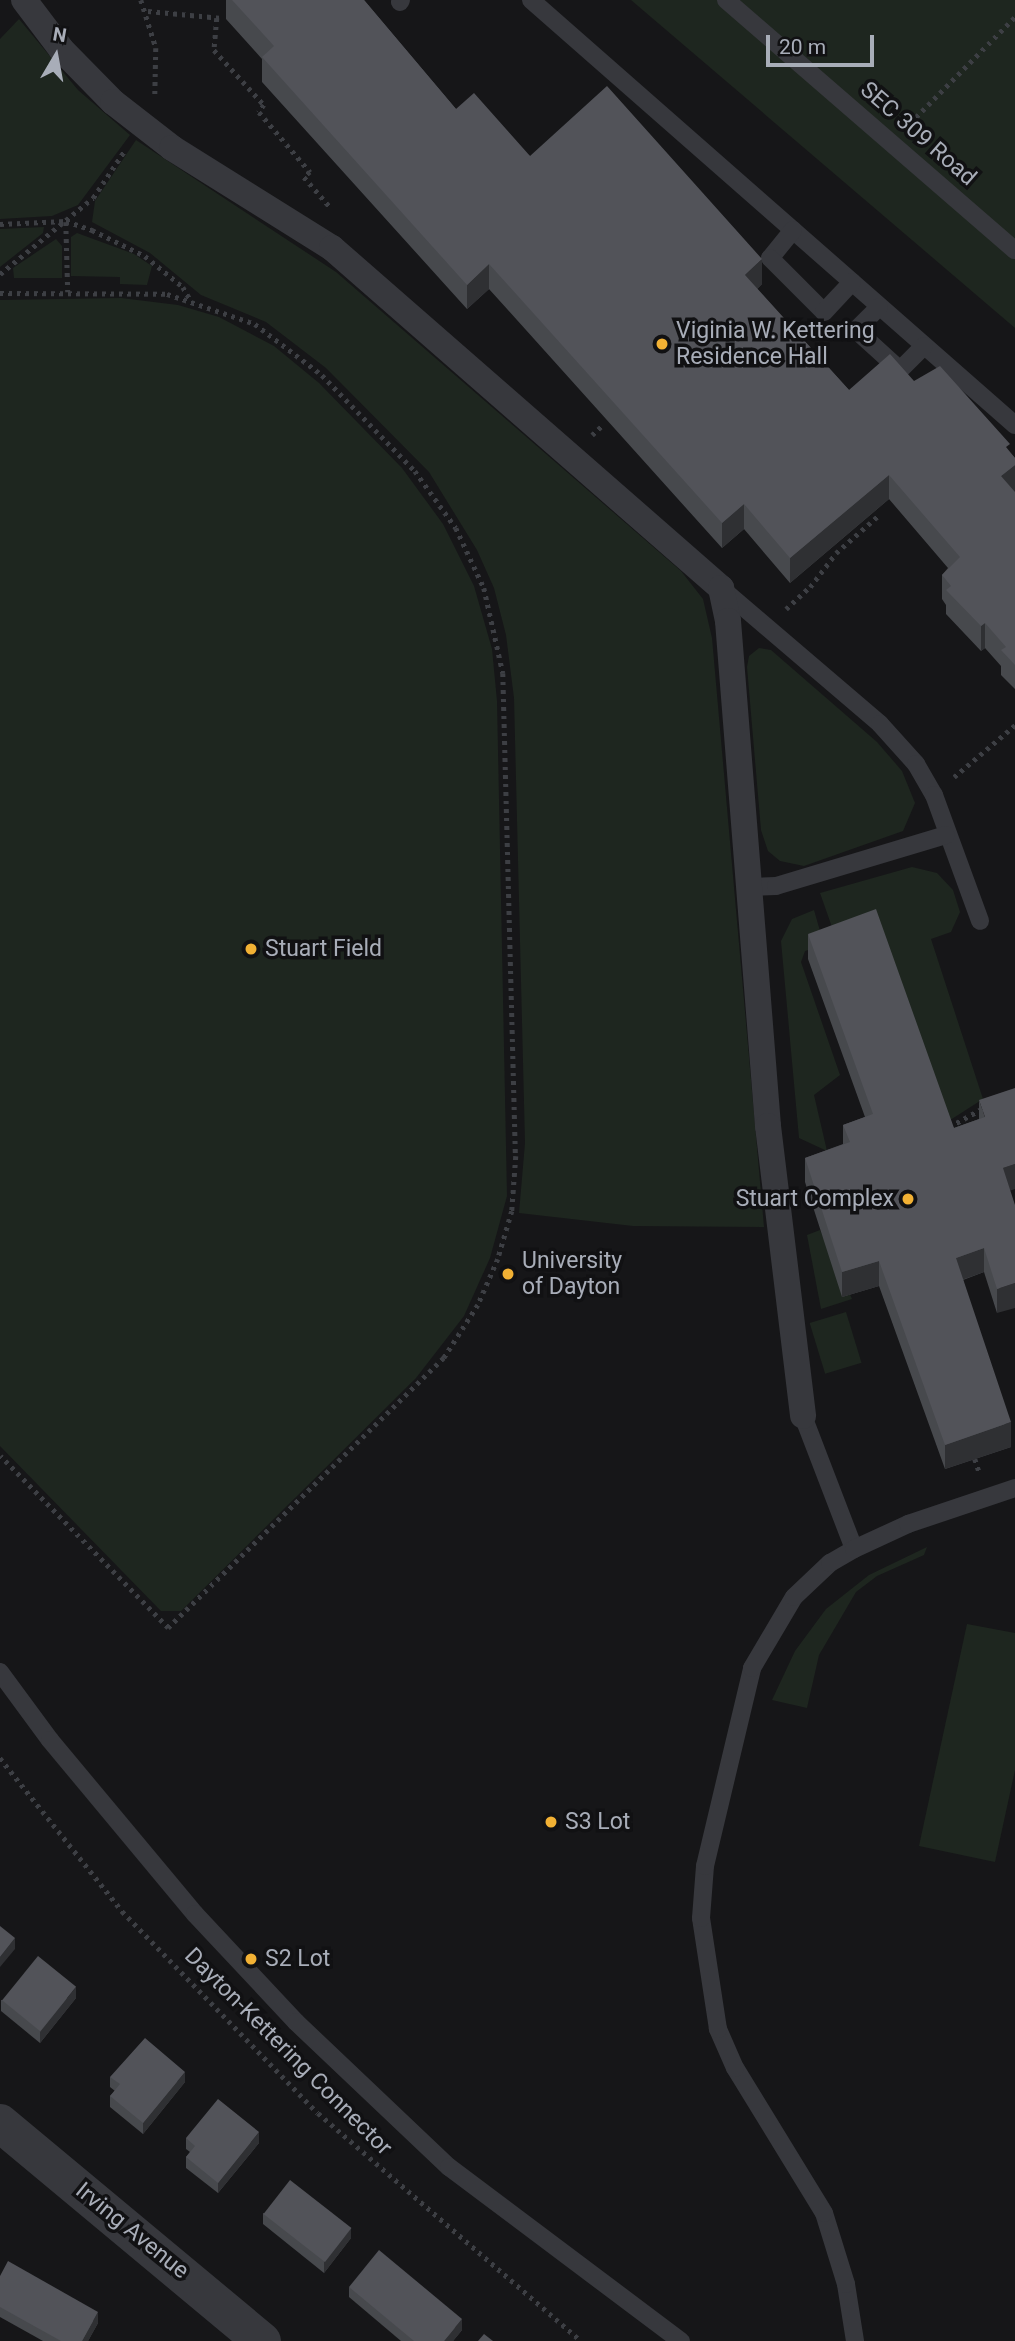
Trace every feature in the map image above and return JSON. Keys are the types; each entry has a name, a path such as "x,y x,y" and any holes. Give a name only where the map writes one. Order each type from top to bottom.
{"street":[{"path":"24,0 61,49 114,102 172,148 332,248 722,588 728,621 768,1126 803,1416"},
{"name":"Irving Avenue","path":"0,2123 262,2341"}],"lane":[{"path":"531,0 1015,425"},
{"name":"SEC 309 Road","path":"726,0 1015,250"},
{"path":"793,230 770,258 824,312 852,282"},
{"path":"880,307 856,330 900,370 924,346"},
{"path":"722,588 906,751 930,786 980,921"},
{"path":"748,887 776,886 946,835"},
{"path":"803,1416 854,1549"},
{"path":"855,2341 846,2284 824,2213 735,2068 718,2029 701,1918 705,1866 757,1656 794,1597 830,1563 854,1549 908,1524 1015,1488"},
{"path":"0,1672 50,1740 195,1914 296,2022 449,2167 681,2341"}],"path":[{"path":"141,0 148,11 156,48 153,102"},
{"path":"148,11 219,18 214,50 264,106 258,112 310,172 304,177 330,208"},
{"path":"891,143 1015,17"},
{"path":"0,274 93,198 124,152"},
{"path":"66,221 68,292"},
{"path":"0,224 66,221 145,256 183,287 191,300"},
{"path":"0,293 142,292 191,300 255,324 322,375 437,499 484,588 503,673 516,1156 512,1210 478,1305 444,1358 168,1629 0,1456"},
{"path":"795,602 836,553 878,516"},
{"path":"831,548 836,553"},
{"path":"946,784 1015,725"},
{"path":"946,1129 992,1106"},
{"name":"Dayton-Kettering Connector","path":"0,1758 122,1911 318,2113 581,2341"}],"shaded area":[{"path":"631,0 1015,0 1015,328"},
{"path":"19,19 78,90 130,135 78,205 52,216 0,219 0,39"},
{"path":"136,140 336,272 681,571 703,599 712,638 764,1227 633,1226 519,1213 525,1143 514,698 506,635 494,588 477,550 429,472 326,368 266,322 201,295 150,253 92,222 95,201"},
{"path":"44,227 43,233 0,267 0,229"},
{"path":"77,233 134,254 152,266 147,285 120,284 120,277 71,276 71,237"},
{"path":"56,239 62,246 62,278 14,278 13,268"},
{"name":"Stuart Field","path":"121,298 178,305 219,317 274,346 319,383 402,468 443,524 474,586 492,649 497,701 507,1196 490,1258 464,1316 416,1378 181,1611 161,1611 0,1446 0,300"},
{"path":"759,648 771,650 877,742 902,771 915,803 903,831 804,866 780,861 768,851 761,830 747,667 749,656"},
{"path":"912,867 937,873 953,890 960,912 951,932 931,939 983,1099 944,1124 839,947 820,893"},
{"path":"814,910 824,945 805,951 801,962 840,1075 814,1095 827,1151 799,1138 781,941 792,919"},
{"path":"820,1230 852,1299 821,1309 807,1235"},
{"path":"846,1312 861,1363 825,1374 810,1323"},
{"path":"927,1547 924,1555 877,1576 856,1592 819,1655 807,1708 772,1700 795,1651 826,1609 869,1575"},
{"path":"967,1624 1015,1633 1015,1770 995,1862 919,1846"}],"building":[{"name":"Viginia W. Kettering Residence Hall","path":"232,0 364,0 456,109 474,93 530,156 607,86 762,259 745,275 849,390 890,354 914,381 940,366 1010,444 1006,447 1015,458 1015,465 1001,476 1015,492 1015,665 1001,650 1006,647 985,623 981,626 946,590 951,586 942,575 960,557 889,475 790,558 744,504 722,523 489,264 467,285 262,57 274,46"},
{"name":"Stuart Complex","path":"876,909 954,1128 985,1117 979,1100 1015,1088 1015,1164 1003,1168 1015,1205 1015,1283 997,1289 984,1248 956,1258 1011,1422 945,1445 879,1261 842,1272 805,1158 850,1142 843,1125 873,1114 808,934"},
{"path":"0,1926 15,1938 0,1957"},
{"path":"38,1956 76,1987 40,2031 2,2000"},
{"path":"145,2038 185,2072 143,2123 110,2096 120,2084 110,2077"},
{"path":"218,2099 259,2132 218,2183 186,2157 195,2146 186,2138"},
{"path":"290,2180 351,2228 325,2262 264,2214"},
{"path":"379,2250 462,2319 444,2341 414,2341 349,2287"},
{"path":"8,2261 98,2312 82,2341 61,2341 0,2307 0,2276"},
{"path":"484,2334 493,2341 478,2341"}],"place":[{"name":"Viginia W. Kettering Residence Hall","path":"662,344"},
{"name":"Stuart Field","path":"251,949"},
{"name":"Stuart Complex","path":"908,1199"},
{"name":"University of Dayton","path":"508,1274"},
{"name":"S3 Lot","path":"551,1822"},
{"name":"S2 Lot","path":"251,1959"}]}
